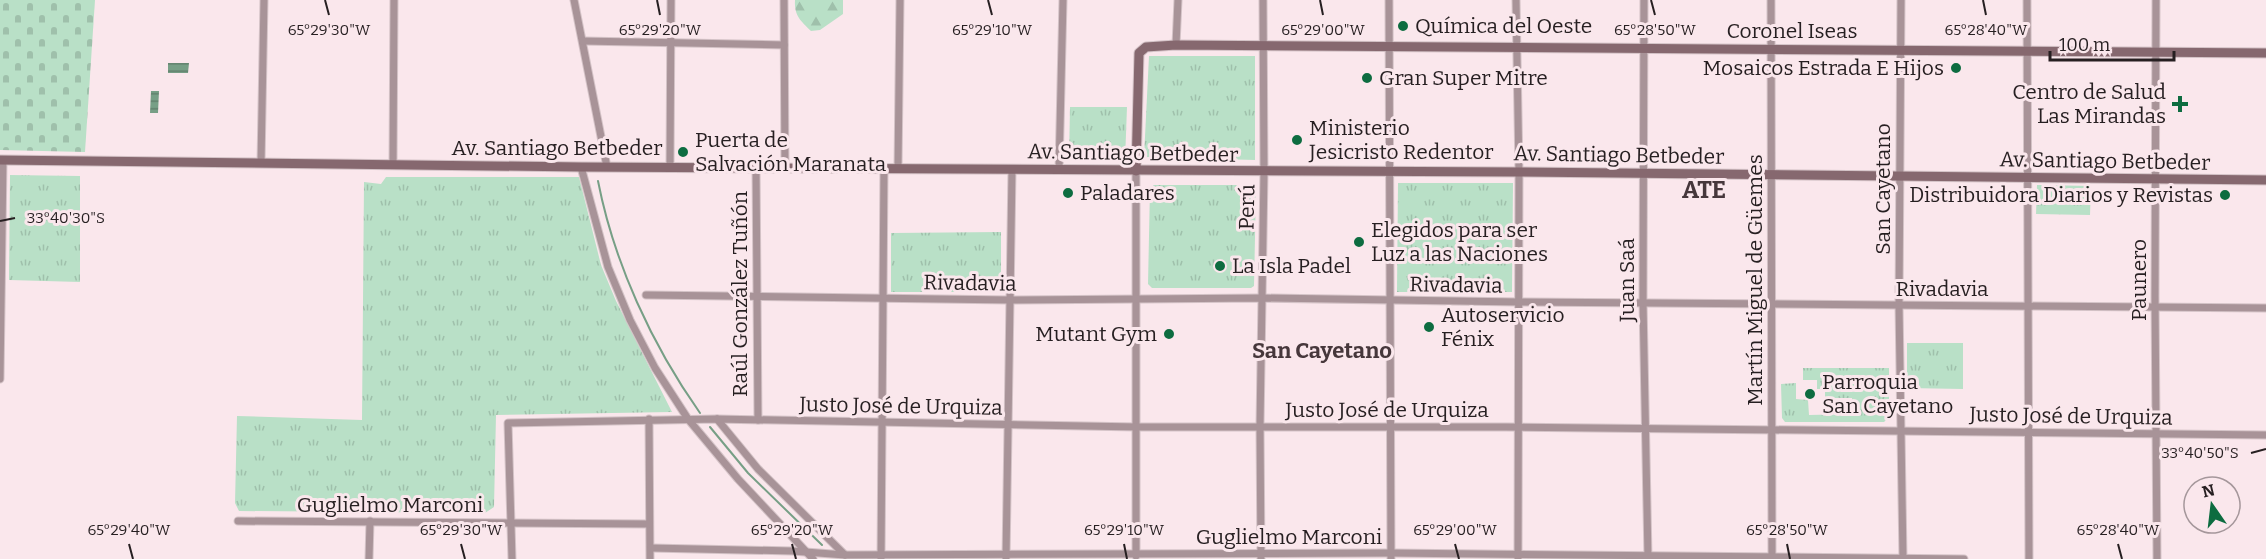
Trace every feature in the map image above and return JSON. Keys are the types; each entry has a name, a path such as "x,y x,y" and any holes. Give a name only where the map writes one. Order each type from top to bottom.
{"main road":[{"name":"Coronel Iseas","path":"1136,171 1139,53 1146,47 1176,45 2266,53"},
{"name":"Av. Santiago Betbeder","path":"1,160 581,167 1519,172 2266,180"}],"street":[{"path":"261,163 264,0"},
{"path":"393,165 394,0"},
{"path":"574,0 607,167"},
{"path":"670,167 671,0"},
{"path":"784,0 785,168"},
{"path":"898,168 900,0"},
{"path":"1059,170 1063,0"},
{"path":"1176,45 1178,0"},
{"name":"Perú","path":"1261,556 1263,0"},
{"path":"1389,0 1391,556"},
{"path":"1516,0 1519,172 1518,557"},
{"name":"Juan Saá","path":"1644,0 1643,302 1648,557"},
{"name":"Martín Miguel de Güemes","path":"1771,0 1772,558"},
{"name":"San Cayetano","path":"1901,0 1899,431 1903,559"},
{"path":"2027,0 2029,559"},
{"name":"Paunero","path":"2156,0 2157,559"},
{"path":"583,41 784,45"},
{"path":"0,379 1,160"},
{"path":"581,167 602,247 630,320 655,368 688,419 738,479 813,559"},
{"name":"Raúl González Tuñón","path":"756,168 758,420"},
{"path":"881,557 884,168"},
{"path":"1006,557 1012,170"},
{"path":"1136,171 1138,427 1136,557"},
{"name":"Rivadavia","path":"646,294 1011,300 1262,298 2266,308"},
{"path":"717,419 758,469 847,557"},
{"name":"Justo José de Urquiza","path":"512,523 508,423 717,419 1138,427 1389,426 2266,435"},
{"path":"649,420 651,559"},
{"name":"Guglielmo Marconi","path":"238,521 649,524"},
{"path":"369,559 370,521"},
{"path":"512,523 512,559"},
{"name":"Guglielmo Marconi","path":"651,548 792,550 847,557 1391,556 1964,559"},
{"path":"792,550 792,559"}],"green space":[{"path":"0,0 95,0 85,152 0,150"},
{"path":"795,0 843,0 843,14 820,30 811,31 797,14"},
{"path":"1149,56 1255,56 1255,160 1144,157"},
{"path":"1070,107 1127,107 1125,161 1069,160"},
{"path":"10,175 80,176 80,282 9,280"},
{"path":"386,177 579,177 601,265 616,301 672,412 496,415 494,507 485,513 239,511 235,503 237,416 362,420 364,182 381,184"},
{"path":"1398,183 1513,183 1512,292 1397,292"},
{"name":"La Isla Padel","path":"1154,185 1252,185 1256,189 1254,286 1251,288 1152,288 1148,284 1150,188"},
{"path":"2037,185 2091,186 2090,215 2036,214"},
{"path":"1001,232 1001,292 891,292 891,233"},
{"path":"1907,343 1963,343 1963,389 1907,388"},
{"path":"1803,368 1889,368 1889,417 1884,422 1785,422 1782,418 1781,384 1796,383 1796,399 1808,400 1809,415 1852,414 1852,398 1825,398 1825,389 1817,389 1817,380 1803,380"}],"shaded area":[{"path":"168,63 189,63 188,73 168,73"},
{"path":"151,91 159,91 158,113 150,113"}],"waterway":[{"path":"598,181 614,242 637,302 666,360 700,413"},
{"path":"710,427 748,473 822,545"}],"place":[{"name":"Química del Oeste","path":"1403,26"},
{"name":"Mosaicos Estrada E Hijos","path":"1956,68"},
{"name":"Gran Super Mitre","path":"1367,78"},
{"name":"Centro de Salud Las Mirandas","path":"2180,104"},
{"name":"Ministerio Jesicristo Redentor","path":"1297,140"},
{"name":"Puerta de Salvación Maranata","path":"683,152"},
{"name":"Paladares","path":"1068,193"},
{"name":"Distribuidora Diarios y Revistas","path":"2225,195"},
{"name":"Elegidos para ser Luz a las Naciones","path":"1359,242"},
{"name":"La Isla Padel","path":"1220,266"},
{"name":"Autoservicio Fénix","path":"1429,327"},
{"name":"Mutant Gym","path":"1169,334"},
{"name":"Parroquia San Cayetano","path":"1810,394"}],"district":[{"name":"ATE","path":"1704,190"},
{"name":"San Cayetano","path":"1322,350"}]}
